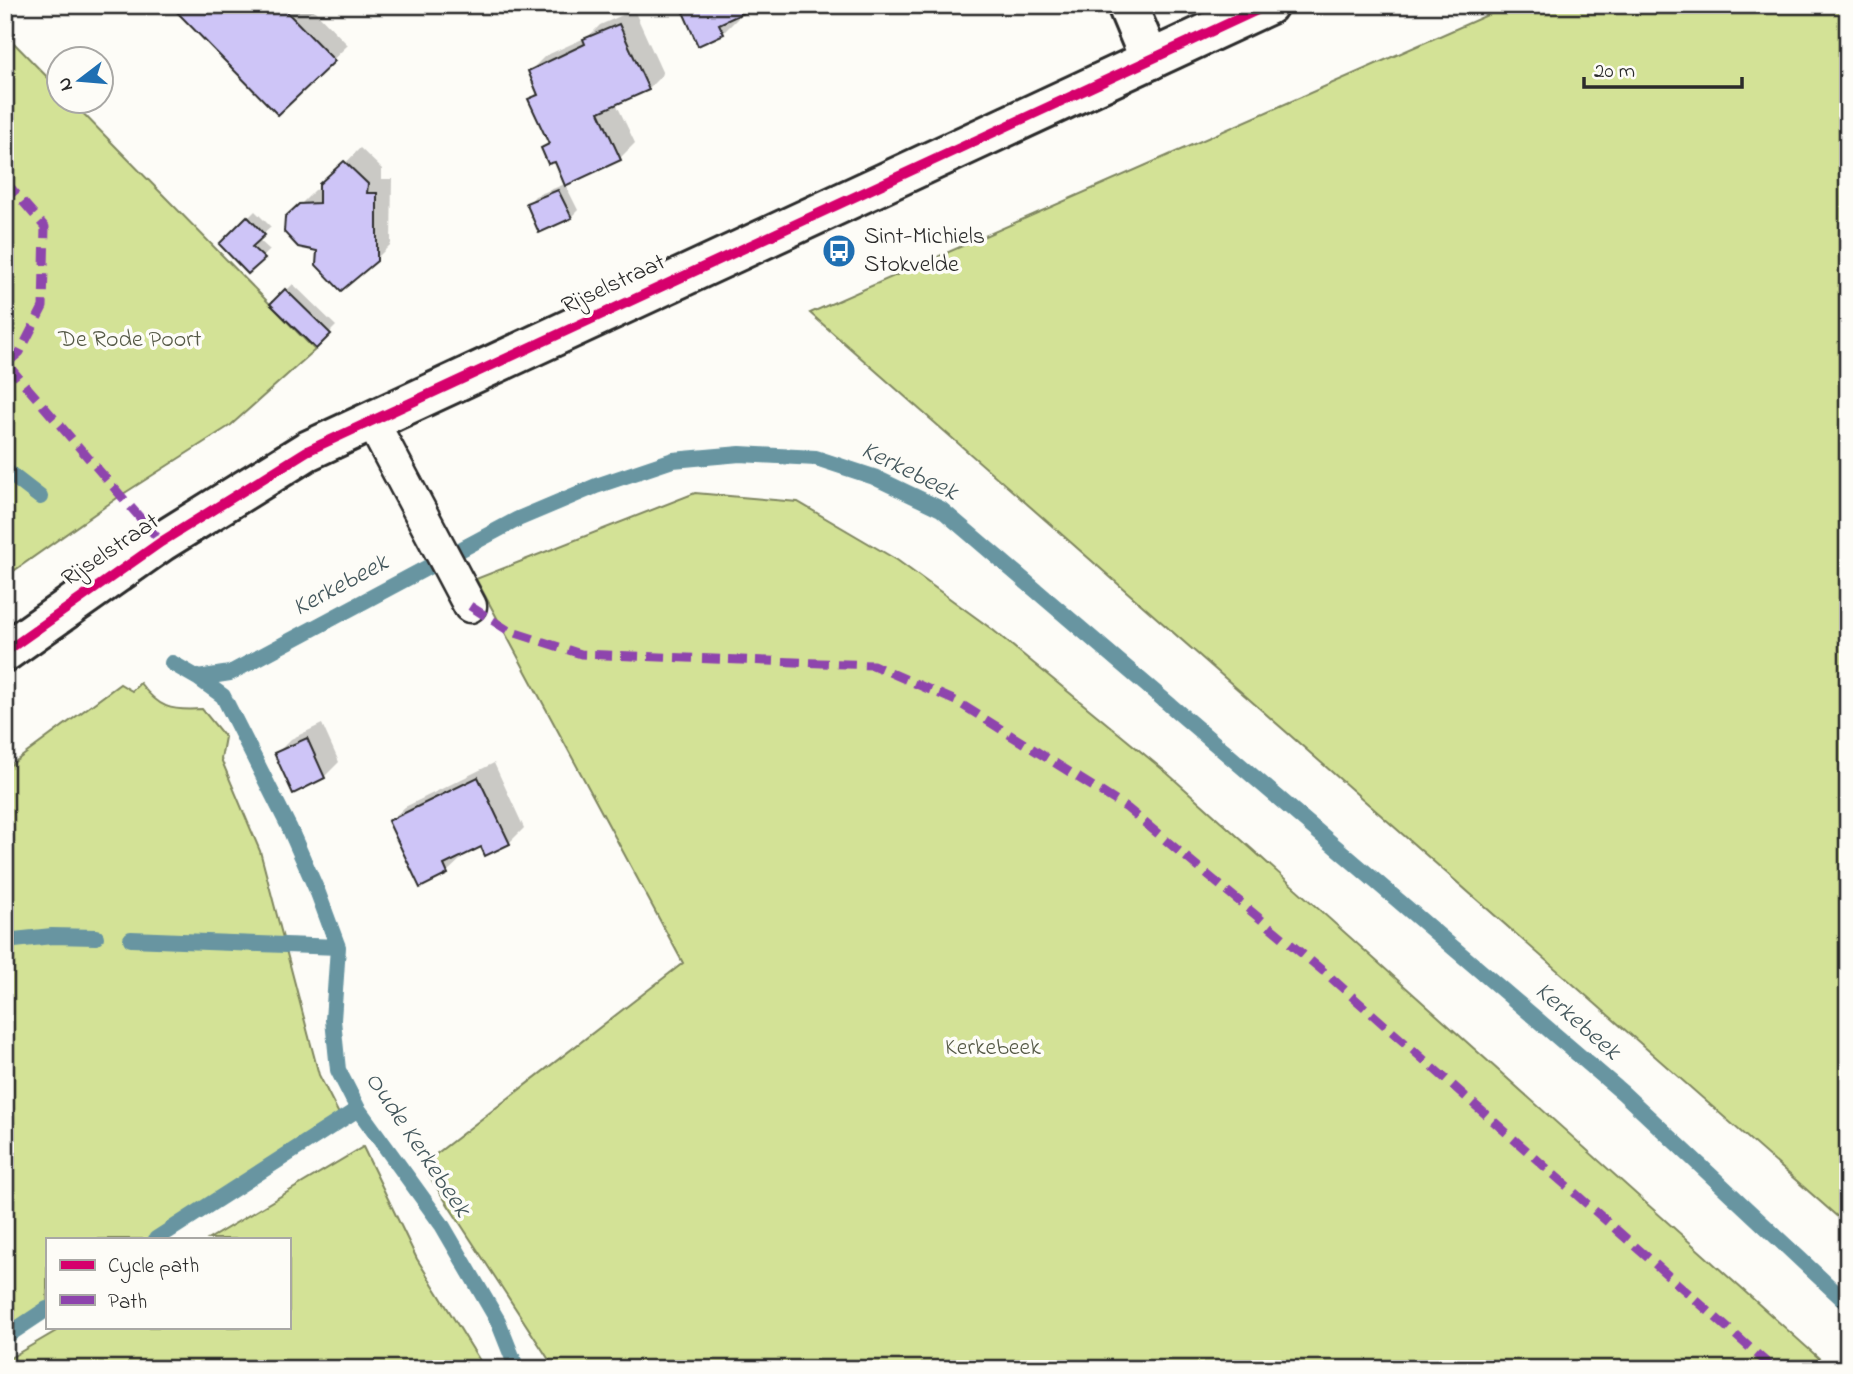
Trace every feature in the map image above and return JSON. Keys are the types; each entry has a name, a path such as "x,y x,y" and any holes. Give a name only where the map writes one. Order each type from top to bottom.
{"street":[{"path":"1127,5 1150,60"},
{"name":"Rijselstraat","path":"5,652 160,542 307,451 1268,5"}],"lane":[{"path":"372,421 470,606"}],"green space":[{"path":"1510,5 1848,5 1848,1226 810,313"},
{"name":"De Rode Poort","path":"5,34 46,76 46,116 86,116 315,350 231,425 120,496 5,577"},
{"name":"Kerkebeek","path":"695,493 798,502 897,560 993,630 1167,773 1831,1369 555,1369 422,1165 683,963 476,579"},
{"path":"140,683 153,698 166,706 202,709 225,737 221,759 260,851 319,1075 341,1118 156,1238 46,1238 46,1309 5,1336 5,769 120,684 132,691"},
{"path":"363,1147 417,1259 485,1369 5,1369 5,1361 61,1328 290,1328 290,1238 211,1238"}],"building":[{"path":"280,5 335,61 278,115 171,6"},
{"path":"680,5 761,5 719,24 724,34 698,46"},
{"path":"619,24 649,90 599,112 621,160 565,186 555,162 548,164 541,148 549,144 528,99 538,95 528,71 585,44 583,39"},
{"path":"344,161 368,184 367,193 377,193 377,261 341,291 316,265 317,251 298,247 284,232 285,217 299,204 319,203 319,184"},
{"path":"558,190 572,218 539,233 526,203"},
{"path":"247,216 265,235 252,247 265,259 248,274 219,244"},
{"path":"285,289 331,334 316,349 270,304"},
{"path":"307,738 325,778 293,794 274,753"},
{"path":"478,777 510,844 485,856 481,847 444,865 448,874 420,888 388,821"}],"waterway":[{"name":"Kerkebeek","path":"172,663 198,678 230,673 518,519 596,486 673,460 740,454 816,458 874,477 941,509 1623,1093 1848,1304"},
{"name":"Kerkebeek","path":"5,470 40,497"},
{"name":"Oude Kerkebeek","path":"198,678 223,696 289,827 338,947 333,1020 338,1070 358,1109 442,1225 498,1321 517,1369"},
{"path":"5,941 52,936 96,937"},
{"path":"131,939 338,947"},
{"path":"158,1238 358,1109"},
{"path":"5,1337 46,1310"}],"marked path":[{"path":"5,181 45,227 43,307 20,352 5,365"},
{"path":"7,364 161,542"},
{"path":"470,606 509,631 581,654 873,665 956,701 1127,808 1329,976 1774,1369"}],"cycle path":[{"path":"5,652 161,542 307,451 1268,5"}],"place":[{"name":"Sint-Michiels Stokvelde","path":"839,251"}]}
